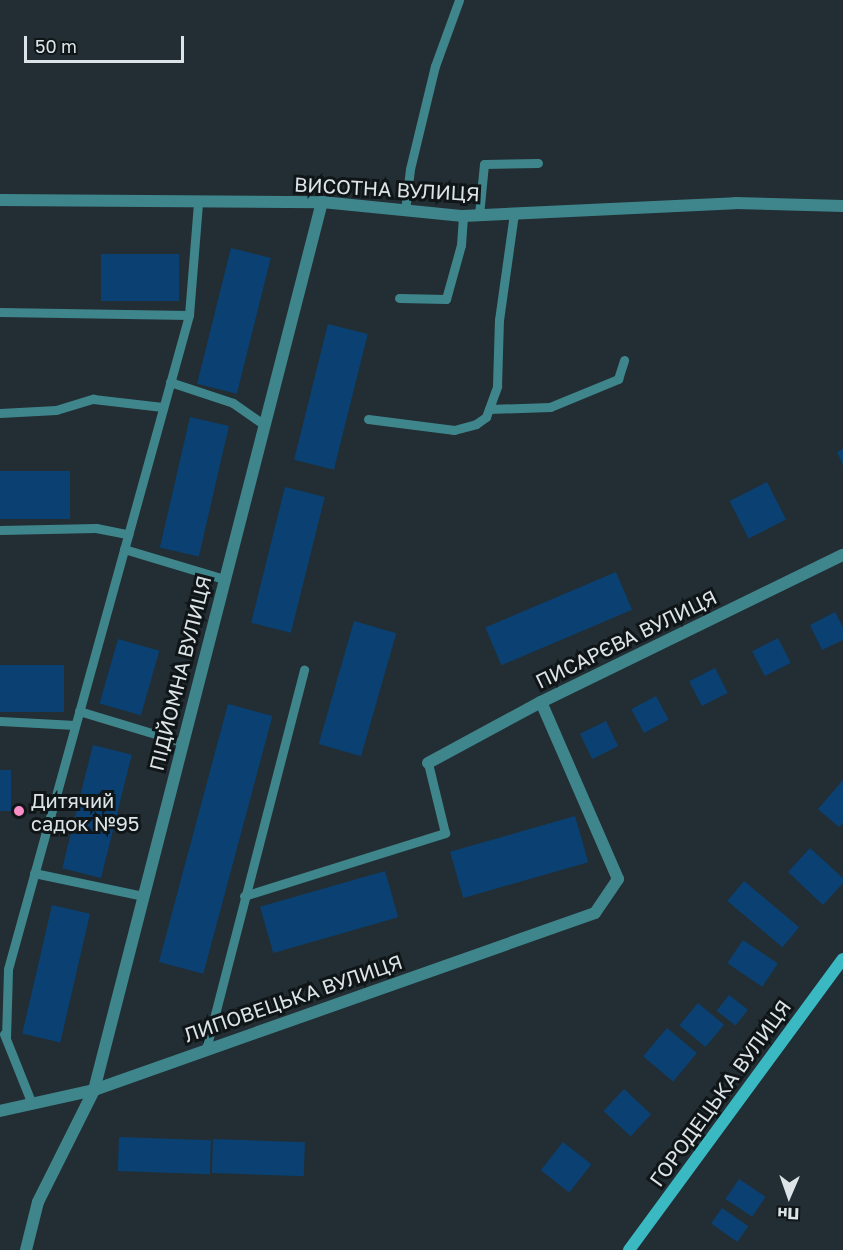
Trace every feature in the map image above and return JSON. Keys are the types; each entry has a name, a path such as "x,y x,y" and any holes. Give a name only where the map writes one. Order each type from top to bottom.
{"main road":[{"name":"ГОРОДЕЦЬКА ВУЛИЦЯ","path":"629,1250 843,960"}],"street":[{"name":"ВИСОТНА ВУЛИЦЯ","path":"0,200 198,204 322,202 463,216 735,202 843,206"},
{"name":"ПІДЙОМНА ВУЛИЦЯ","path":"26,1250 38,1202 94,1090 322,202"},
{"name":"ПИСАРЄВА ВУЛИЦЯ","path":"428,763 541,702 843,555"},
{"name":"ЛИПОВЕЦЬКА ВУЛИЦЯ","path":"0,1111 94,1090 595,913 618,879 541,702"}],"lane":[{"path":"405,211 410,169 435,66 459,0"},
{"path":"479,215 483,164 538,163"},
{"path":"6,1038 8,969 189,315 198,204"},
{"path":"368,418 454,430 476,424 486,417 497,386 499,320 514,213"},
{"path":"399,298 446,299 461,245 463,216"},
{"path":"0,312 189,315"},
{"path":"489,409 550,407 618,378 624,360"},
{"path":"170,382 233,403 264,425"},
{"path":"0,413 56,410 93,399 163,407"},
{"path":"0,530 96,528 128,534"},
{"path":"124,549 224,579"},
{"path":"206,1049 304,669"},
{"path":"79,711 182,742"},
{"path":"0,721 75,725"},
{"path":"244,896 445,833 428,763"},
{"path":"34,873 143,896"},
{"path":"0,1027 32,1104"}],"building":[{"path":"231,248 271,258 237,394 197,384"},
{"path":"101,254 179,254 179,301 101,301"},
{"path":"328,324 368,334 334,470 294,460"},
{"path":"190,417 229,426 199,557 160,548"},
{"path":"843,449 843,465 837,452"},
{"path":"0,471 70,471 70,519 0,519"},
{"path":"767,482 786,519 749,538 730,501"},
{"path":"285,487 325,497 291,633 251,623"},
{"path":"616,572 632,610 501,665 485,627"},
{"path":"835,612 843,627 843,640 822,650 810,625"},
{"path":"354,621 396,633 361,756 319,744"},
{"path":"778,638 791,663 765,676 752,651"},
{"path":"118,639 159,651 141,715 100,703"},
{"path":"0,665 64,665 64,712 0,712"},
{"path":"715,668 728,693 702,706 689,681"},
{"path":"656,696 669,720 644,733 631,709"},
{"path":"228,704 272,716 203,974 159,962"},
{"path":"606,721 618,746 592,759 580,734"},
{"path":"93,745 132,755 101,878 62,868"},
{"path":"0,770 11,770 11,811 0,811"},
{"path":"843,780 843,823 839,827 818,809"},
{"path":"575,816 588,862 463,898 450,852"},
{"path":"810,848 843,878 843,883 823,905 788,872"},
{"path":"385,871 398,917 273,953 260,907"},
{"path":"744,881 799,927 782,947 727,901"},
{"path":"52,905 90,914 60,1042 22,1034"},
{"path":"743,940 778,963 762,987 727,963"},
{"path":"729,995 748,1010 736,1026 717,1011"},
{"path":"698,1003 724,1025 705,1047 679,1025"},
{"path":"667,1028 697,1053 673,1081 643,1056"},
{"path":"624,1089 651,1114 631,1136 604,1111"},
{"path":"119,1137 211,1140 210,1174 118,1171"},
{"path":"213,1139 305,1142 304,1176 212,1173"},
{"path":"563,1142 591,1164 569,1193 541,1170"},
{"path":"739,1179 766,1197 752,1217 726,1199"},
{"path":"722,1208 748,1226 737,1242 711,1224"}],"place":[{"name":"Дитячий садок №95","path":"19,811"}]}
